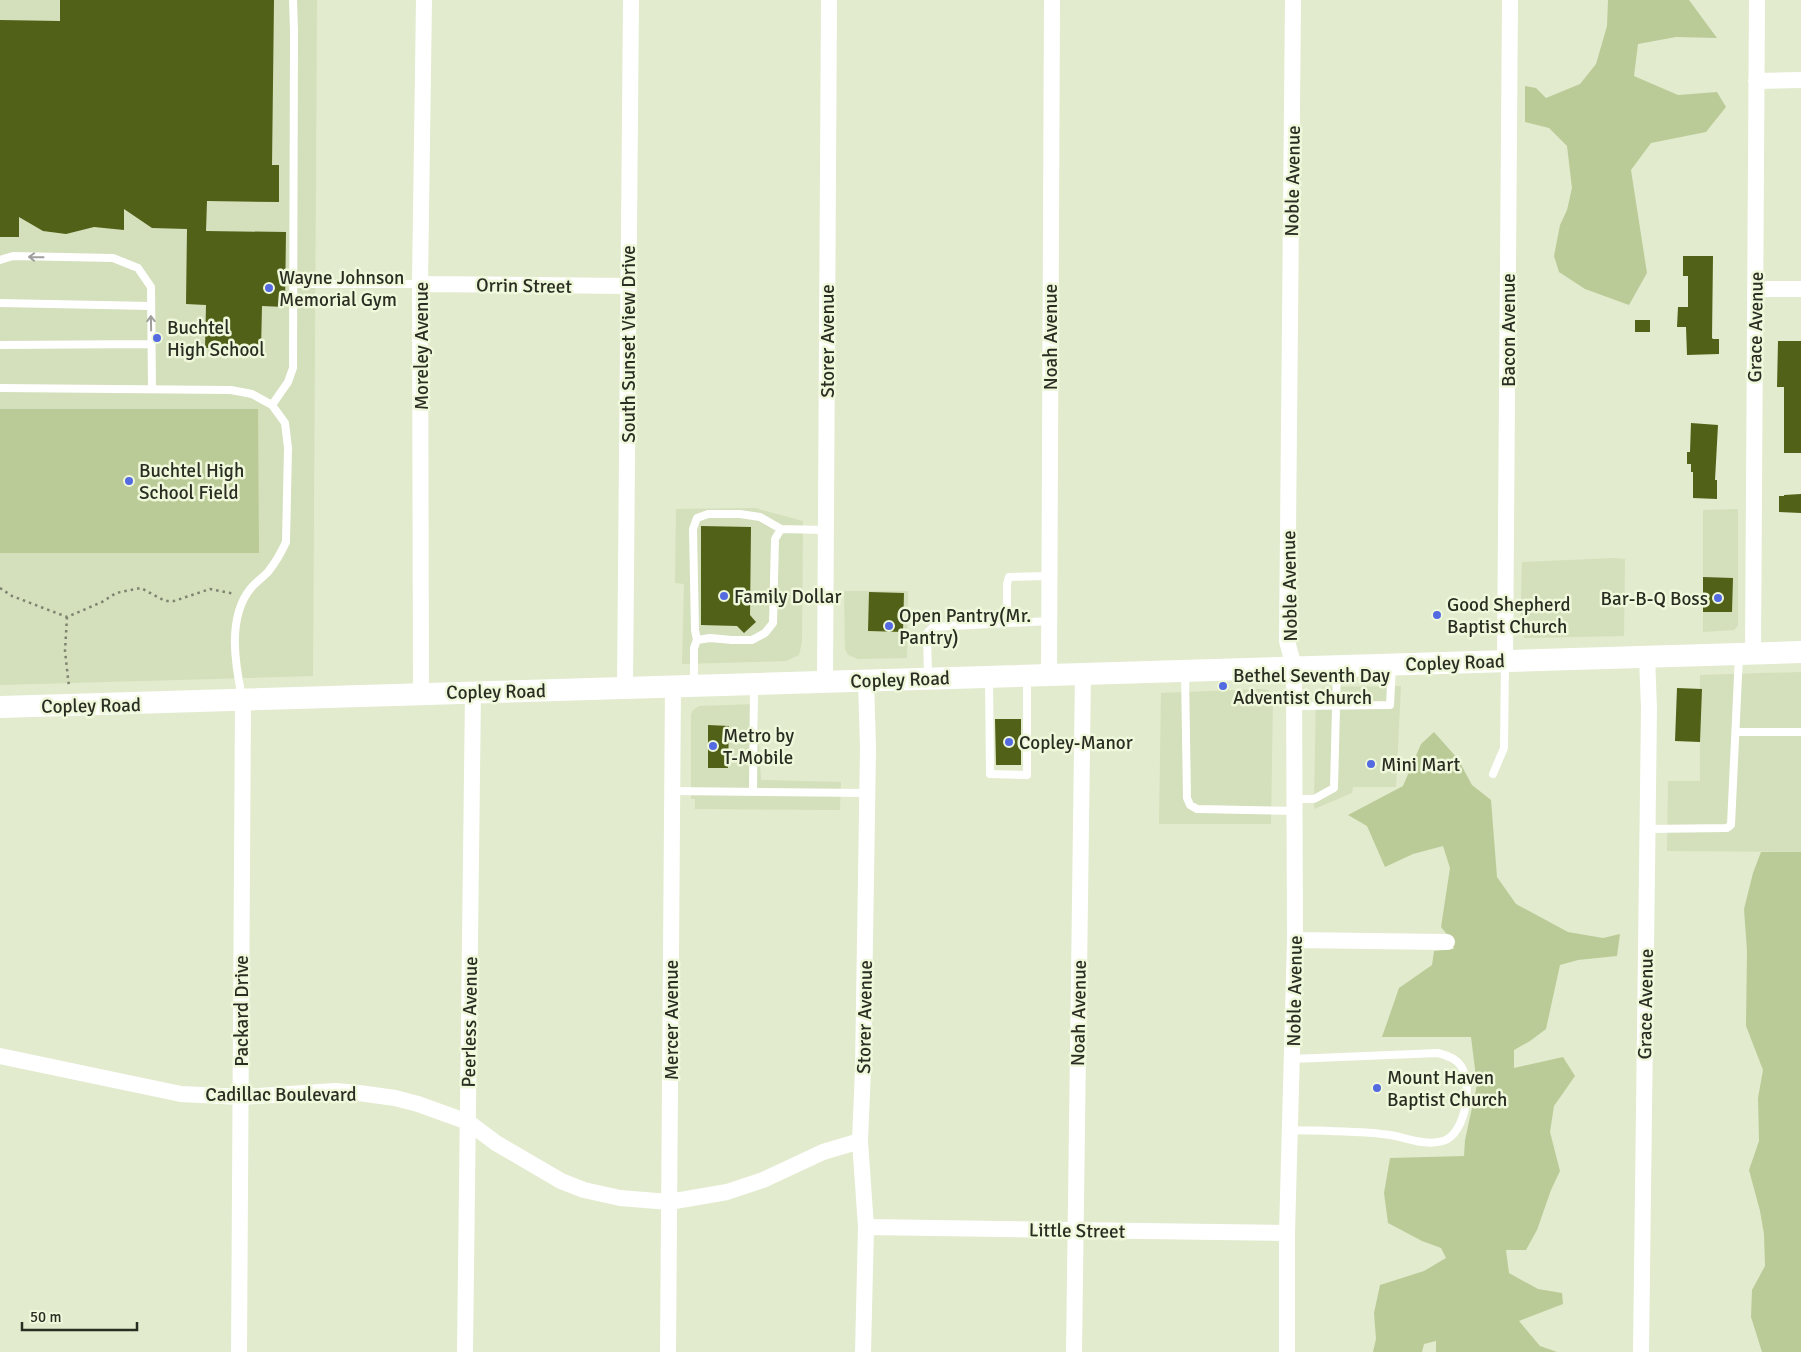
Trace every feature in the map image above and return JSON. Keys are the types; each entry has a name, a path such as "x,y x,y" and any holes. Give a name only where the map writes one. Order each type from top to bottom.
{"main road":[{"name":"Copley Road","path":"0,707 1801,652"}],"street":[{"name":"Moreley Avenue","path":"421,693 420,284 424,0"},
{"name":"South Sunset View Drive","path":"626,687 631,0"},
{"name":"Storer Avenue","path":"825,682 829,0"},
{"name":"Noah Avenue","path":"1038,674 1049,621 1052,0"},
{"name":"Noble Avenue","path":"1287,1352 1287,1233 1295,940 1294,668 1287,642 1293,0"},
{"name":"Bacon Avenue","path":"1505,660 1510,0"},
{"name":"Grace Avenue","path":"1746,654 1755,289 1757,0"},
{"path":"1756,81 1801,80"},
{"name":"Orrin Street","path":"420,284 628,286"},
{"path":"1755,289 1801,289"},
{"name":"Grace Avenue","path":"1641,1352 1649,709 1647,656"},
{"name":"Noah Avenue","path":"1074,1352 1083,673"},
{"name":"Storer Avenue","path":"864,1352 866,1227 860,1141 868,748 866,681"},
{"name":"Mercer Avenue","path":"668,1352 672,791 684,687"},
{"name":"Peerless Avenue","path":"465,1352 473,692"},
{"name":"Packard Drive","path":"238,1352 243,701"},
{"path":"1295,940 1447,942"},
{"name":"Cadillac Boulevard","path":"0,1056 181,1094 241,1097 335,1091 395,1098 468,1122 496,1143 561,1181 584,1190 620,1198 670,1202 739,1189 823,1152 860,1141"},
{"name":"Little Street","path":"866,1227 1287,1233"}],"lane":[{"path":"272,405 288,382 293,368 293,0"},
{"path":"0,260 13,256 113,258 138,268 151,288 152,389"},
{"path":"293,284 420,284"},
{"path":"0,303 151,306"},
{"path":"0,345 151,344"},
{"path":"0,388 231,390 252,394 272,405 285,423 288,448 286,542 269,571 251,588 245,598 236,626 237,672 243,701"},
{"path":"684,687 694,648 698,640 695,630 693,529 698,518 708,514 740,514 760,517 781,529 826,530"},
{"path":"698,640 710,638 752,640 765,633 773,623 775,539 781,529"},
{"path":"1007,623 1008,577 1049,576"},
{"path":"928,678 927,633 933,627 1049,621"},
{"path":"1647,829 1728,828 1731,826 1736,732 1746,654"},
{"path":"1493,774 1504,748 1505,660"},
{"path":"1294,706 1390,705 1392,664"},
{"path":"1184,670 1187,798 1190,805 1197,809 1294,805 1314,799 1334,788 1337,666"},
{"path":"988,676 990,774 1027,775 1038,674"},
{"path":"753,792 754,684"},
{"path":"1736,732 1801,732"},
{"path":"672,791 867,792"},
{"path":"1290,1130 1386,1134 1411,1141 1443,1141 1452,1136 1458,1127 1463,1117 1467,1098 1465,1076 1461,1065 1449,1056 1438,1053 1292,1059"}],"path":[{"path":"0,588 12,596 67,617 102,602 116,593 141,588 165,601 174,601 210,589 230,592 245,598"},
{"path":"67,617 65,651 69,678 69,706"}],"shaded area":[{"name":"Buchtel High School","path":"0,0 317,0 313,676 0,685"},
{"path":"1608,0 1689,0 1717,38 1676,37 1638,44 1634,76 1678,95 1717,92 1726,107 1706,132 1651,143 1631,170 1647,273 1629,305 1585,289 1559,272 1554,256 1560,225 1567,210 1572,188 1567,146 1549,128 1525,122 1525,86 1536,88 1546,98 1580,84 1596,64 1607,26"},
{"name":"Buchtel High School Field","path":"0,409 258,409 259,553 0,553"},
{"path":"755,508 803,521 802,642 799,655 786,661 682,664 684,584 675,583 676,509"},
{"path":"1738,509 1738,626 1734,630 1703,632 1703,510"},
{"path":"1625,559 1624,636 1525,638 1520,633 1522,562"},
{"path":"844,591 908,591 907,658 858,659 848,655 845,649"},
{"path":"1801,672 1801,852 1667,851 1668,781 1700,781 1700,675"},
{"path":"1401,686 1396,787 1353,787 1352,793 1314,809 1316,694 1323,687"},
{"path":"1261,689 1271,692 1273,697 1271,824 1159,824 1161,693"},
{"path":"757,704 761,780 841,782 840,810 695,809 695,799 691,799 691,715 693,710 699,706"},
{"path":"1434,732 1458,759 1472,785 1491,800 1497,877 1516,904 1568,932 1603,938 1620,934 1617,956 1578,960 1560,965 1546,1029 1514,1050 1514,1068 1563,1057 1575,1076 1554,1106 1550,1132 1560,1171 1537,1230 1526,1250 1506,1250 1509,1273 1538,1289 1562,1293 1563,1304 1519,1321 1540,1346 1557,1352 1436,1352 1436,1341 1424,1344 1422,1352 1373,1352 1376,1339 1374,1313 1380,1285 1424,1271 1446,1258 1441,1248 1422,1241 1388,1223 1384,1193 1390,1158 1464,1156 1465,1140 1477,1085 1471,1037 1382,1037 1399,988 1432,965 1434,951 1454,949 1450,938 1441,927 1450,868 1443,846 1413,854 1385,867 1367,826 1348,815 1403,786 1421,744"},
{"path":"1761,852 1801,852 1801,1352 1762,1352 1751,1317 1752,1290 1765,1266 1764,1234 1749,1170 1759,1141 1758,1098 1763,1070 1746,1026 1747,951 1744,909 1753,873"}],"building":[{"path":"60,0 274,0 272,165 279,165 279,202 207,201 206,231 286,232 285,307 262,306 261,349 205,348 206,305 186,304 187,229 152,228 124,209 124,230 94,227 66,234 43,231 19,217 19,237 0,237 0,20 60,21"},
{"path":"1683,256 1713,256 1712,338 1719,339 1719,354 1687,355 1686,327 1677,327 1678,307 1688,307 1688,276 1683,276"},
{"path":"1635,320 1650,320 1650,332 1635,332"},
{"path":"1778,341 1801,341 1801,453 1784,453 1784,387 1777,387"},
{"path":"1691,423 1718,425 1715,480 1717,480 1717,499 1693,498 1693,472 1691,472 1691,464 1687,464 1687,452 1690,452"},
{"path":"1801,494 1801,513 1779,512 1779,496"},
{"path":"701,526 751,527 750,615 756,622 744,633 737,626 701,625"},
{"path":"1703,577 1733,578 1732,612 1703,612"},
{"path":"869,592 904,593 903,632 868,631"},
{"path":"1677,688 1702,689 1700,742 1675,741"},
{"name":"Copley-Manor","path":"995,719 1021,719 1021,765 996,765"},
{"path":"708,725 729,726 728,768 708,768"}],"place":[{"name":"Wayne Johnson Memorial Gym","path":"269,288"},
{"name":"Buchtel High School","path":"157,338"},
{"name":"Buchtel High School Field","path":"129,481"},
{"name":"Family Dollar","path":"724,596"},
{"name":"Bar-B-Q Boss","path":"1718,598"},
{"name":"Good Shepherd Baptist Church","path":"1437,615"},
{"name":"Open Pantry(Mr. Pantry)","path":"889,626"},
{"name":"Bethel Seventh Day Adventist Church","path":"1223,686"},
{"name":"Copley-Manor","path":"1009,742"},
{"name":"Metro by T-Mobile","path":"713,746"},
{"name":"Mini Mart","path":"1371,764"},
{"name":"Mount Haven Baptist Church","path":"1377,1088"}]}
